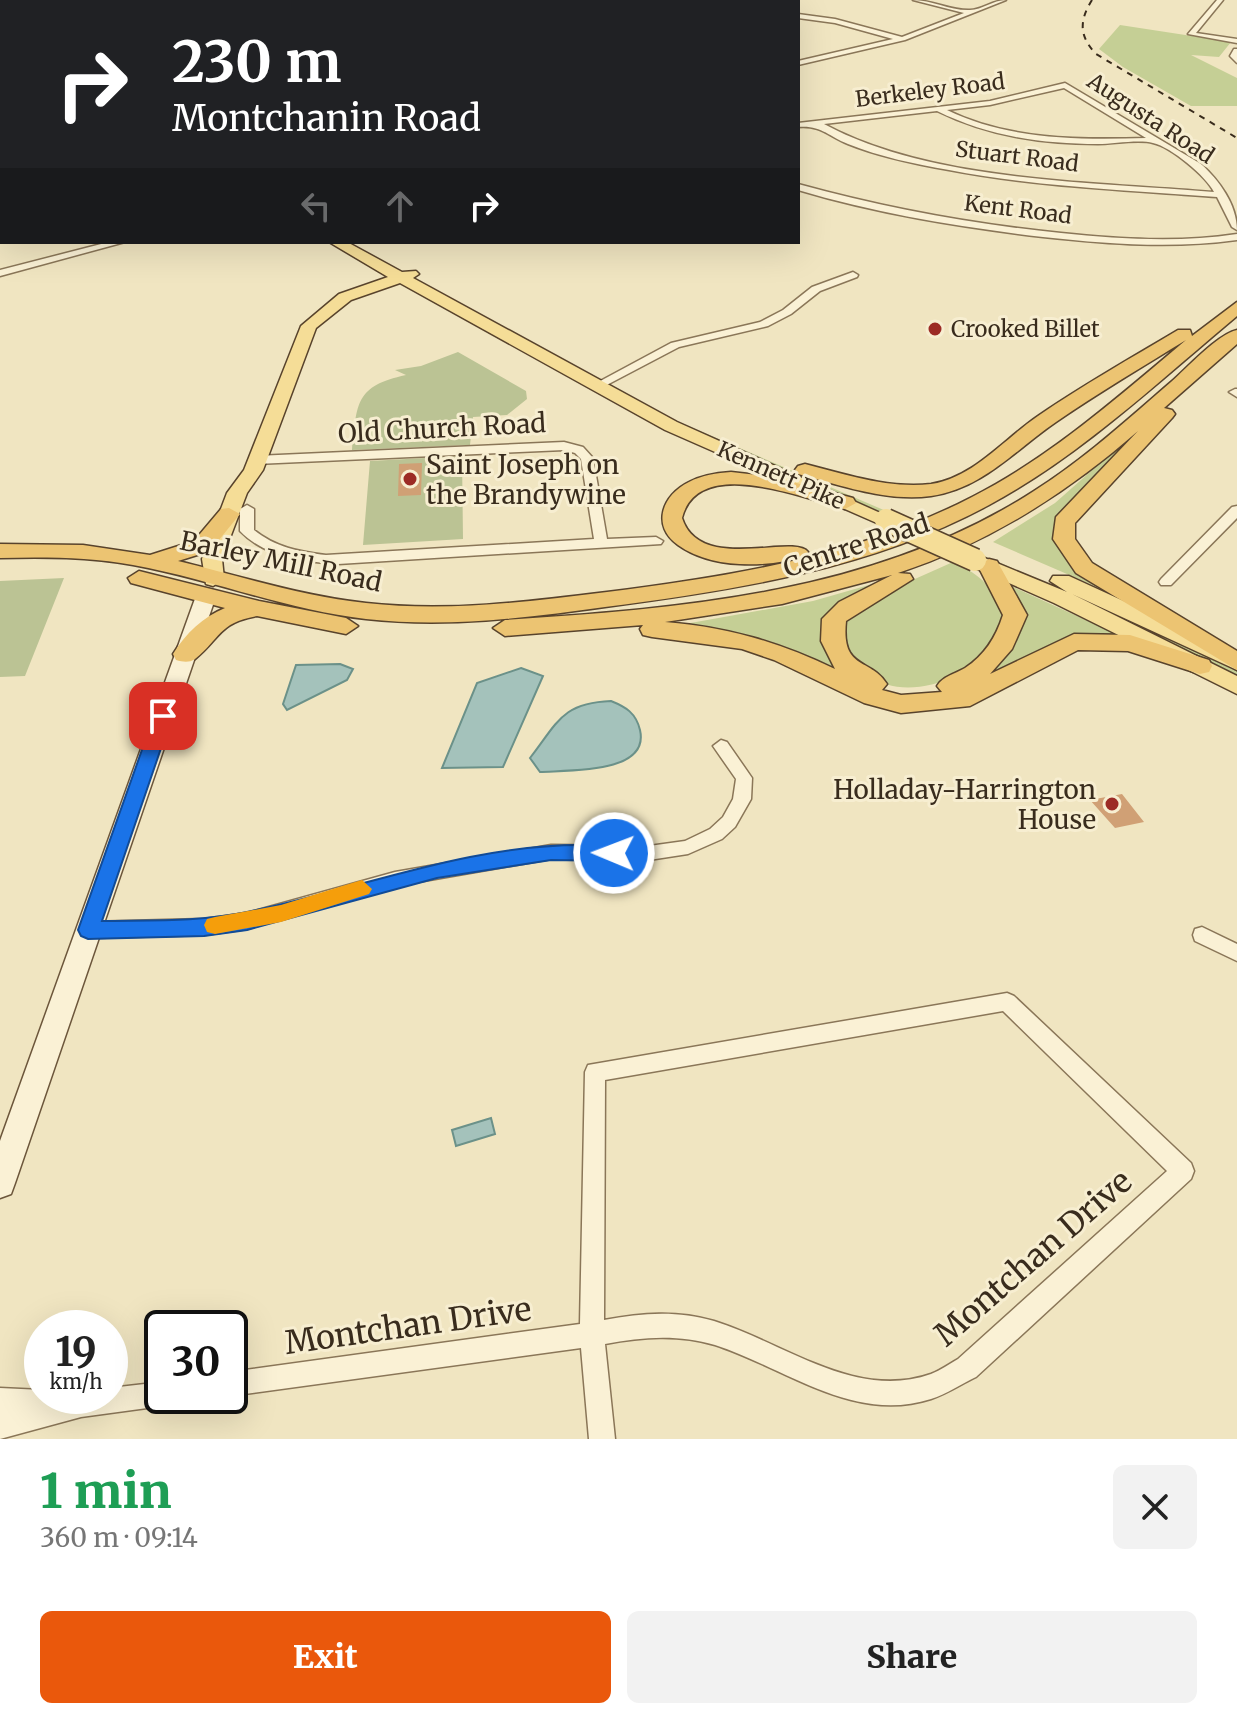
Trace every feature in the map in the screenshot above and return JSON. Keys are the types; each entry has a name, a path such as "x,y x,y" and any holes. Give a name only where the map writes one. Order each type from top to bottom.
{"highway":[{"path":"805,470 871,487 930,490 953,485 977,475 1041,422 1237,305"},
{"name":"Centre Road","path":"600,600 739,581 816,564 936,522 982,500 1049,458 1237,305"},
{"name":"Centre Road","path":"424,631 545,625 728,608 867,576 930,553 1008,516 1043,495 1237,335"},
{"path":"1237,345 1184,395 1077,507 1064,522 1062,532 1069,549 1084,568 1237,662"},
{"path":"984,559 1015,615 998,654 965,680 939,691 895,692 854,673 835,654 832,643 834,619 847,607 1026,517 1082,472 1098,452"},
{"path":"845,503 750,479 728,478 704,482 683,492 673,503 670,517 675,529 703,549 752,557 819,549 936,522"},
{"path":"147,561 197,549 238,512"},
{"name":"Barley Mill Road","path":"0,551 85,552 147,561 259,609 335,625 424,631"},
{"name":"Barley Mill Road","path":"0,566 101,570 327,605 401,613 479,613 600,600"},
{"path":"185,654 203,631 219,620 259,609"},
{"path":"545,625 687,631 747,642 783,654 873,697 901,704 961,700 1074,642 1129,642 1200,666"}],"main road":[{"path":"0,1183 209,587 212,559 238,512 237,493 254,465 305,332 349,288 358,273 355,258 347,244"},
{"name":"Kennett Pike","path":"348,244 603,383 671,426 845,503 895,517"},
{"name":"Kennett Pike","path":"409,276 436,296 603,383 805,470 1237,686"},
{"path":"326,312 409,276"},
{"path":"326,312 382,297 436,296"},
{"name":"Kennett Pike","path":"984,559 1106,600 1237,662"}],"street":[{"path":"916,0 973,13"},
{"path":"800,63 903,39 1003,0"},
{"path":"1220,0 1191,34 1237,41"},
{"path":"800,16 845,23 903,39"},
{"path":"1237,51 1234,56 1237,61"},
{"name":"Berkeley Road","path":"800,125 938,109 1032,94 1065,85"},
{"name":"Augusta Road","path":"1065,85 1198,166 1221,195 1237,227"},
{"path":"1032,94 1090,100"},
{"path":"938,109 964,123 998,132 1100,141 1155,140"},
{"name":"Stuart Road","path":"815,123 852,145 955,167 1013,176 1221,195"},
{"name":"Kent Road","path":"800,187 901,212 1034,232 1140,244 1237,237"},
{"path":"0,273 112,244"},
{"path":"603,383 675,345 764,324 787,312 816,289 853,275"},
{"name":"Old Church Road","path":"254,465 564,446 579,450 587,458 601,543"},
{"path":"1166,582 1237,510"},
{"path":"238,512 247,531 259,542 316,558 656,541"},
{"path":"88,930 204,927 247,921 395,879 551,852 649,853 688,847 716,834 737,812 742,799 744,778 721,746"},
{"path":"1202,935 1237,953"},
{"name":"Montchan Drive","path":"248,1382 678,1325 736,1338 820,1381 847,1388 904,1391 929,1387 967,1368 1183,1171 1007,1002 595,1072 592,1335"},
{"path":"592,1335 602,1439"},
{"path":"0,1401 24,1402"},
{"path":"0,1426 44,1414"}],"green space":[{"path":"1120,25 1231,42 1219,57 1191,55 1237,78 1237,106 1191,106 1123,67 1099,49"},
{"path":"458,352 526,391 527,399 507,415 473,417 470,445 352,450 355,420 368,391 389,379 406,375 395,370 421,366"},
{"path":"1159,411 1062,520 1111,593 993,542 1055,503"},
{"path":"672,419 886,511 891,519 672,422"},
{"path":"462,456 463,539 363,545 370,461"},
{"path":"982,555 1148,626 1237,671 1237,677"},
{"path":"953,562 986,583 1007,616 990,649 965,670 950,679 932,684 898,687 882,683 868,674 839,642 845,615 870,599"},
{"path":"64,578 25,676 0,677 0,581"},
{"path":"883,581 833,611 851,677 686,629 685,624 813,601"},
{"path":"1011,586 1123,637 1060,642 982,677 998,662"}],"water":[{"path":"340,664 353,669 347,680 287,710 283,704 296,665"},
{"path":"521,668 543,676 503,767 442,768 477,683"},
{"path":"611,701 630,711 636,719 640,744 633,755 605,767 540,772 530,758 563,717 582,706"},
{"path":"491,1118 495,1134 456,1146 452,1130"}],"building":[{"name":"Saint Joseph on the Brandywine","path":"422,463 421,495 398,496 399,464"},
{"name":"Holladay-Harrington House","path":"1122,794 1144,822 1115,828 1090,800"}],"railway":[{"path":"1092,0 1083,28 1086,41 1096,54 1237,138"}],"slow traffic":[{"path":"215,925 281,913 362,889"}],"place":[{"name":"Crooked Billet","path":"935,329"},
{"name":"Saint Joseph on the Brandywine","path":"410,479"},
{"name":"Holladay-Harrington House","path":"1112,804"}],"route":[{"path":"163,716 88,930 204,927 247,921 437,869 551,852 614,853"}]}
